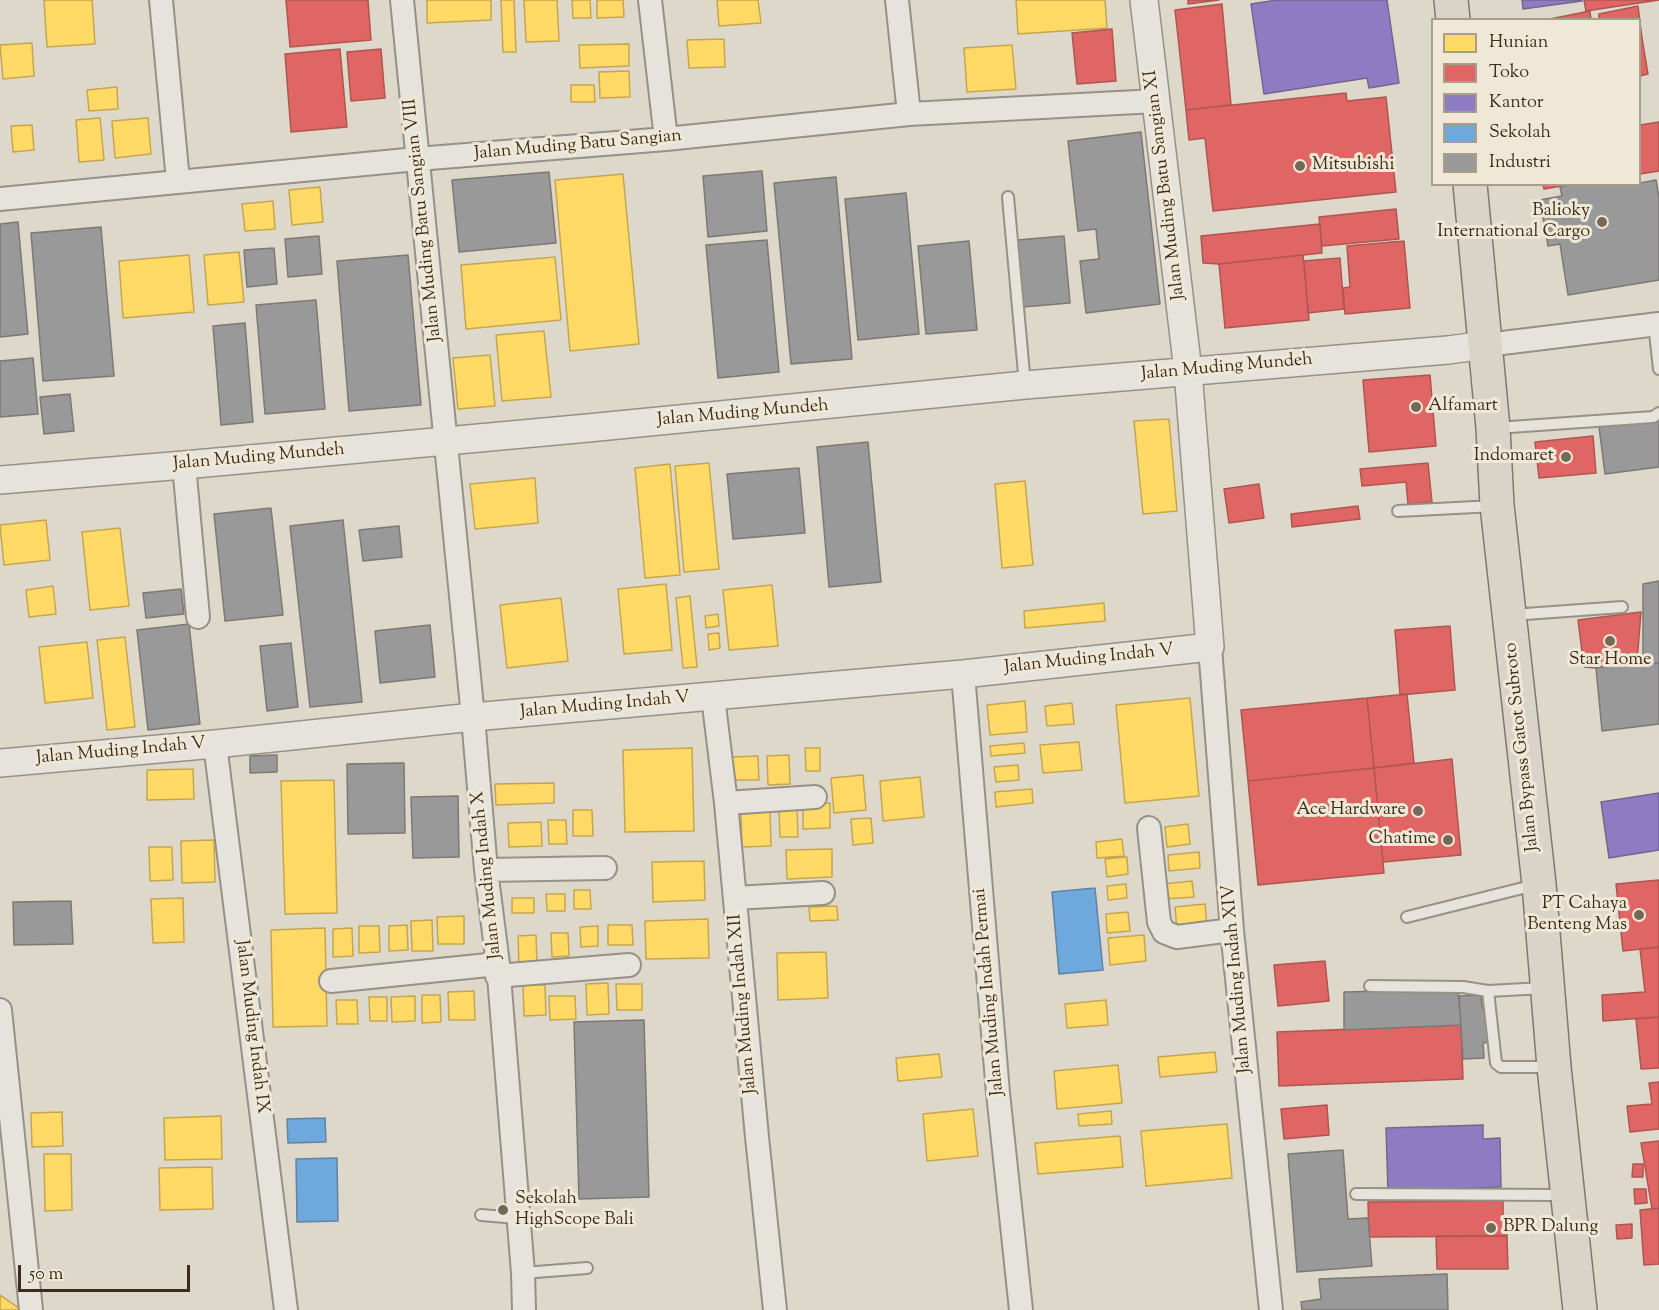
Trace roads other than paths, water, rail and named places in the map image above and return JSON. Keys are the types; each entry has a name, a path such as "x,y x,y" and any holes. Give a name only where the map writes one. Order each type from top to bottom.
{"main road":[{"path":"1451,0 1453,18"},
{"name":"Jalan Bypass Gatot Subroto","path":"1470,186 1493,428 1497,505 1539,884 1554,1066 1580,1310"}],"street":[{"path":"161,0 178,181"},
{"name":"Jalan Muding Batu Sangian VIII","path":"402,0 446,440"},
{"path":"650,0 666,139"},
{"path":"897,0 909,114"},
{"name":"Jalan Muding Batu Sangian XI","path":"1144,0 1188,371 1210,647"},
{"name":"Jalan Muding Batu Sangian","path":"0,199 417,159 666,139 909,114 1156,101"},
{"path":"1485,345 1656,324"},
{"name":"Jalan Muding Mundeh","path":"0,480 1485,345"},
{"name":"Jalan Muding Indah X","path":"446,440 486,870 498,970 525,1309"},
{"path":"184,465 198,618"},
{"name":"Jalan Muding Indah V","path":"0,763 215,744 473,717 963,674 1210,647"},
{"name":"Jalan Muding Indah XIV","path":"1210,647 1232,930 1271,1310"},
{"name":"Jalan Muding Indah Permai","path":"963,674 998,1093 1021,1310"},
{"name":"Jalan Muding Indah XII","path":"713,697 726,803 775,1310"},
{"name":"Jalan Muding Indah IX","path":"215,744 286,1310"},
{"path":"726,803 815,797"},
{"path":"1149,828 1159,922 1164,933 1177,937 1232,930"},
{"path":"486,870 605,868"},
{"path":"735,898 823,893"},
{"path":"331,981 498,970 630,965"},
{"path":"0,1011 32,1310"}],"lane":[{"path":"1008,197 1025,386"},
{"path":"1656,324 1659,369"},
{"path":"1493,428 1653,417 1659,413"},
{"path":"1398,511 1497,505"},
{"path":"1509,615 1622,607"},
{"path":"1407,917 1539,884"},
{"path":"1370,986 1463,987 1488,991 1547,988"},
{"path":"1488,991 1496,1063 1501,1067 1554,1066"},
{"path":"1356,1194 1568,1195"},
{"path":"481,1215 517,1218"},
{"path":"523,1273 587,1268"}],"place":[{"name":"Mitsubishi","path":"1300,166"},
{"name":"Balioky International Cargo","path":"1602,222"},
{"name":"Alfamart","path":"1416,407"},
{"name":"Indomaret","path":"1566,457"},
{"name":"Star Home","path":"1610,641"},
{"name":"Ace Hardware","path":"1418,811"},
{"name":"Chatime","path":"1448,840"},
{"name":"PT Cahaya Benteng Mas","path":"1639,915"},
{"name":"Sekolah HighScope Bali","path":"503,1210"},
{"name":"BPR Dalung","path":"1491,1228"}]}
